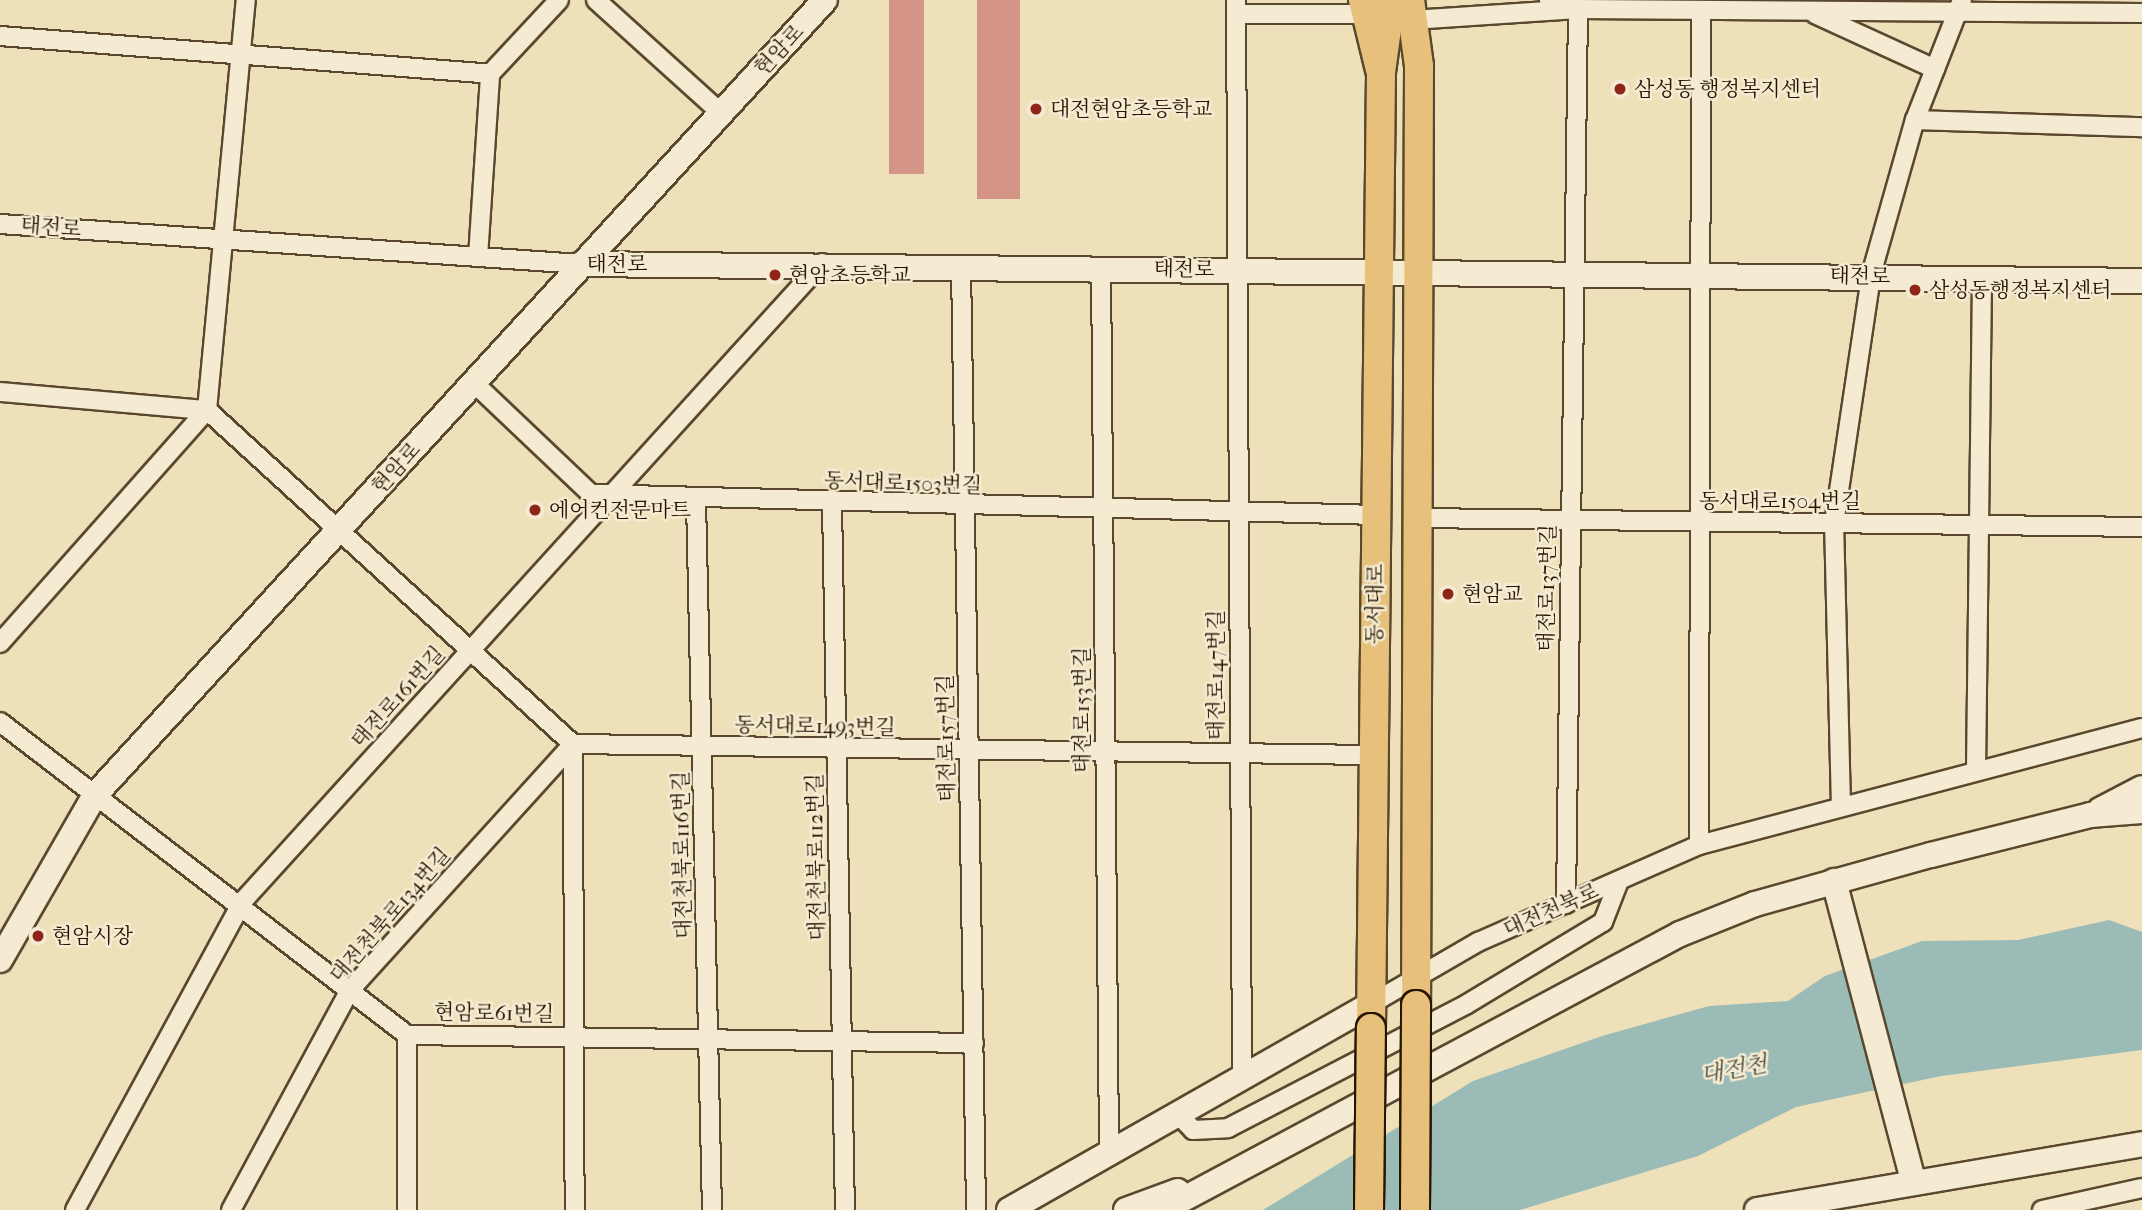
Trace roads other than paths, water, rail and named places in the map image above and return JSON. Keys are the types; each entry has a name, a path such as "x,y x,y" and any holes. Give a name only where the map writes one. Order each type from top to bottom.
{"main road":[{"name":"현암로","path":"0,960 95,795 825,0"},
{"name":"동서대로","path":"1369,1210 1381,72 1391,0"},
{"name":"동서대로","path":"1415,1210 1419,66 1422,6"},
{"path":"1363,7 1381,72"},
{"name":"태전로","path":"581,264 822,263 1573,274 1871,275 2142,281"},
{"path":"2090,815 2142,788"},
{"path":"1163,1210 1255,1163 1610,966 1755,904 2090,815 2142,811"},
{"path":"1834,881 1913,1181"},
{"name":"대전천북로","path":"1009,1210 1109,1151 1180,1116 1242,1080 1371,1016"},
{"path":"1757,1210 1913,1181 2142,1144"},
{"path":"1126,1210 1255,1163"}],"street":[{"path":"0,643 207,410 246,0"},
{"path":"478,257 490,74 559,0"},
{"path":"596,0 720,113"},
{"path":"1549,0 1578,9"},
{"path":"1422,6 1701,12 1959,7 2142,13"},
{"path":"1236,7 1363,7"},
{"name":"태전로","path":"1236,7 1236,270"},
{"path":"1842,807 1834,524 1871,275 1915,120 1959,7"},
{"path":"1573,274 1578,9"},
{"path":"1808,11 1935,69"},
{"path":"1699,845 1704,275 1701,12"},
{"path":"0,36 243,52 490,74"},
{"path":"1915,120 2142,127"},
{"name":"태전로","path":"0,224 581,264"},
{"name":"태전로161번길","path":"75,1210 242,902 822,263"},
{"name":"태전로157번길","path":"961,265 976,1210"},
{"name":"태전로153번길","path":"1101,267 1109,1151"},
{"name":"태전로147번길","path":"1236,270 1242,1080"},
{"name":"태전로137번길","path":"1566,904 1573,274"},
{"path":"1976,771 1982,278"},
{"name":"동서대로1503번길","path":"474,383 569,479 591,494 696,500 1238,516 1376,514"},
{"path":"0,392 207,410 573,744 575,1210"},
{"name":"대전천북로116번길","path":"696,500 712,1210"},
{"name":"대전천북로112번길","path":"832,504 845,1210"},
{"name":"동서대로1504번길","path":"1418,518 2142,527"},
{"name":"현암로61번길","path":"0,722 242,902 407,1035 974,1043"},
{"name":"대전천북로","path":"1371,1016 1566,904 1699,845 2142,728"},
{"name":"동서대로1493번길","path":"573,744 1373,755"},
{"name":"대전천북로134번길","path":"231,1210 350,990 573,744"},
{"path":"1180,1116 1194,1130 1228,1128 1455,1010 1604,922 1619,881"},
{"path":"407,1035 407,1210"},
{"path":"2042,1210 2142,1188"}],"water":[{"name":"대전천","path":"2109,920 2142,932 2142,1050 1941,1076 1796,1107 1698,1156 1520,1210 1263,1210 1473,1081 1602,1036 1709,1006 1788,1001 1825,976 1922,941 2018,940"}],"place":[{"name":"삼성동 행정복지센터","path":"1620,89"},
{"name":"대전현암초등학교","path":"1036,109"},
{"name":"현암초등학교","path":"775,275"},
{"name":"삼성동행정복지센터","path":"1915,290"},
{"name":"에어컨전문마트","path":"535,510"},
{"name":"현암교","path":"1448,594"},
{"name":"현암시장","path":"38,936"}]}
